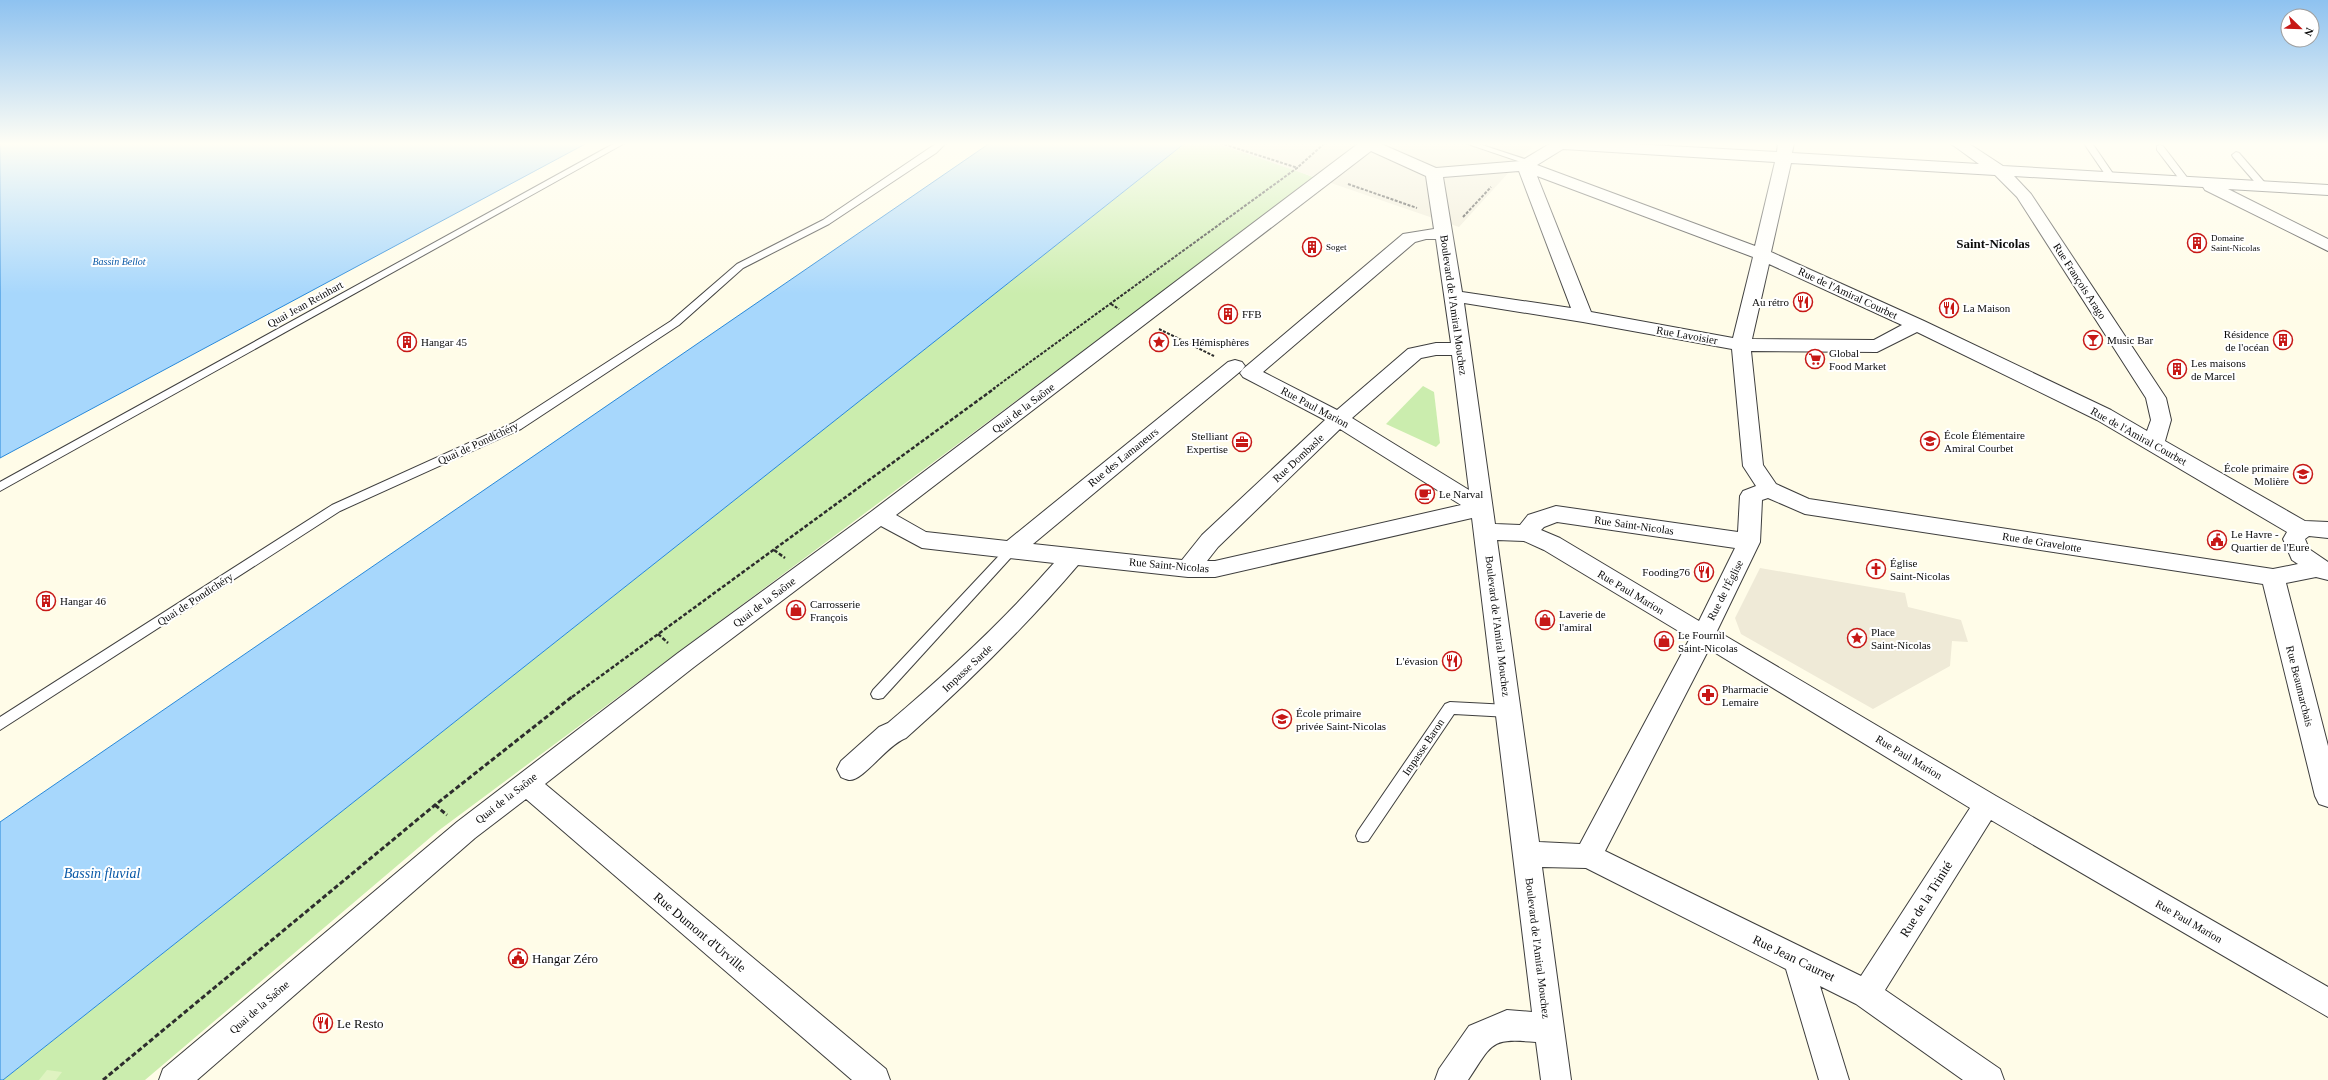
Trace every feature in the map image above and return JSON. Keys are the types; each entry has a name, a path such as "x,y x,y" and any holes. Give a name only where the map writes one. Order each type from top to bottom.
{"street":[{"name":"Quai de la Saône","path":"174,1080 466,830 686,660 880,516 1305,193"},
{"name":"Boulevard de l'Amiral Mouchez","path":"1435,193 1437,228 1454,296 1556,1080"},
{"path":"1533,193 1583,316"},
{"name":"Rue de l'Amiral Courbet","path":"1598,193 1761,254 1917,325 2104,415 2302,530"},
{"path":"1769,489 1753,466 1741,345 1775,193"},
{"name":"Rue François Arago","path":"2022,193 2156,398 2161,420 2154,443"},
{"path":"2218,193 2328,246"},
{"name":"Rue des Lamaneurs","path":"1012,549 1243,370 1409,238 1437,228"},
{"name":"Rue Lavoisier","path":"1454,296 1583,316 1741,345 1877,346 1917,325"},
{"name":"Rue Dombasle","path":"1188,569 1210,541 1339,419 1415,353 1436,348 1461,349"},
{"name":"Rue Paul Marion","path":"1243,370 1339,419 1482,508"},
{"name":"Rue de l'Église","path":"1588,856 1696,651 1702,635 1749,542 1751,496 1769,489"},
{"name":"Rue de Gravelotte","path":"1769,489 1804,506 2273,577 2323,570"},
{"name":"Rue Saint-Nicolas","path":"880,516 922,540 1188,569 1215,569 1482,508"},
{"name":"Rue Saint-Nicolas","path":"1526,533 1536,522 1556,514 1749,542"},
{"path":"2323,570 2308,561 2296,546 2294,539 2296,534 2309,528 2328,530"},
{"name":"Rue Paul Marion","path":"1485,532 1526,533 1552,544 1987,804 2328,1003"},
{"name":"Impasse Sarde","path":"850,769 888,734 897,731 1008,629 1073,556"},
{"name":"Rue Beaumarchais","path":"2273,577 2328,796"},
{"name":"Rue Dumont d'Urville","path":"526,783 875,1080"},
{"name":"Rue de la Trinité","path":"1866,994 1987,804"},
{"path":"1526,854 1588,856"},
{"name":"Rue Jean Caurret","path":"1588,856 1866,994 1989,1080"},
{"path":"1797,959 1834,1080"},
{"path":"1450,1080 1480,1036 1507,1025 1549,1028"}],"lane":[{"name":"Quai Jean Reinhart","path":"0,487 530,193"},
{"name":"Quai de Pondichéry","path":"0,724 336,508 517,426 674,323 740,266 826,222 869,193"},
{"path":"878,694 1012,549"},
{"name":"Impasse Baron","path":"1363,836 1450,708 1509,711"}],"path":[{"path":"103,1080 435,805 555,709 1262,193"},
{"path":"1362,193 1437,228 1458,223 1490,193"},
{"path":"1140,319 1243,370"}],"green space":[{"path":"1121,193 1294,193 438,831 145,1080 3,1080"},
{"path":"1423,386 1434,392 1440,443 1436,447 1386,424"},
{"path":"47,1070 62,1072 56,1080 39,1080"}],"shaded area":[{"path":"1361,193 1490,193 1459,227"},
{"name":"Place Saint-Nicolas","path":"1760,568 1905,593 1908,607 1961,620 1968,642 1952,641 1950,666 1873,709 1741,634 1735,618"}],"water":[{"name":"Bassin Bellot","path":"0,193 493,193 0,458"},
{"name":"Bassin fluvial","path":"917,193 1121,193 3,1080 0,1080 0,822"}],"place":[{"name":"Domaine Saint-Nicolas","path":"2197,243"},
{"name":"Soget","path":"1312,247"},
{"name":"Au rétro","path":"1803,302"},
{"name":"La Maison","path":"1949,308"},
{"name":"FFB","path":"1228,314"},
{"name":"Music Bar","path":"2093,340"},
{"name":"Résidence de l'océan","path":"2283,340"},
{"name":"Hangar 45","path":"407,342"},
{"name":"Les Hémisphères","path":"1159,342"},
{"name":"Global Food Market","path":"1815,359"},
{"name":"Les maisons de Marcel","path":"2177,369"},
{"name":"École Élémentaire Amiral Courbet","path":"1930,441"},
{"name":"Stelliant Expertise","path":"1242,442"},
{"name":"École primaire Molière","path":"2303,474"},
{"name":"Le Narval","path":"1425,494"},
{"name":"Le Havre - Quartier de l'Eure","path":"2217,540"},
{"name":"Église Saint-Nicolas","path":"1876,569"},
{"name":"Fooding76","path":"1704,572"},
{"name":"Hangar 46","path":"46,601"},
{"name":"Carrosserie François","path":"796,610"},
{"name":"Laverie de l'amiral","path":"1545,620"},
{"name":"Place Saint-Nicolas","path":"1857,638"},
{"name":"Le Fournil Saint-Nicolas","path":"1664,641"},
{"name":"L'évasion","path":"1452,661"},
{"name":"Pharmacie Lemaire","path":"1708,695"},
{"name":"École primaire privée Saint-Nicolas","path":"1282,719"},
{"name":"Hangar Zéro","path":"518,958"},
{"name":"Le Resto","path":"323,1023"}],"district":[{"name":"Saint-Nicolas","path":"1993,243"}]}
